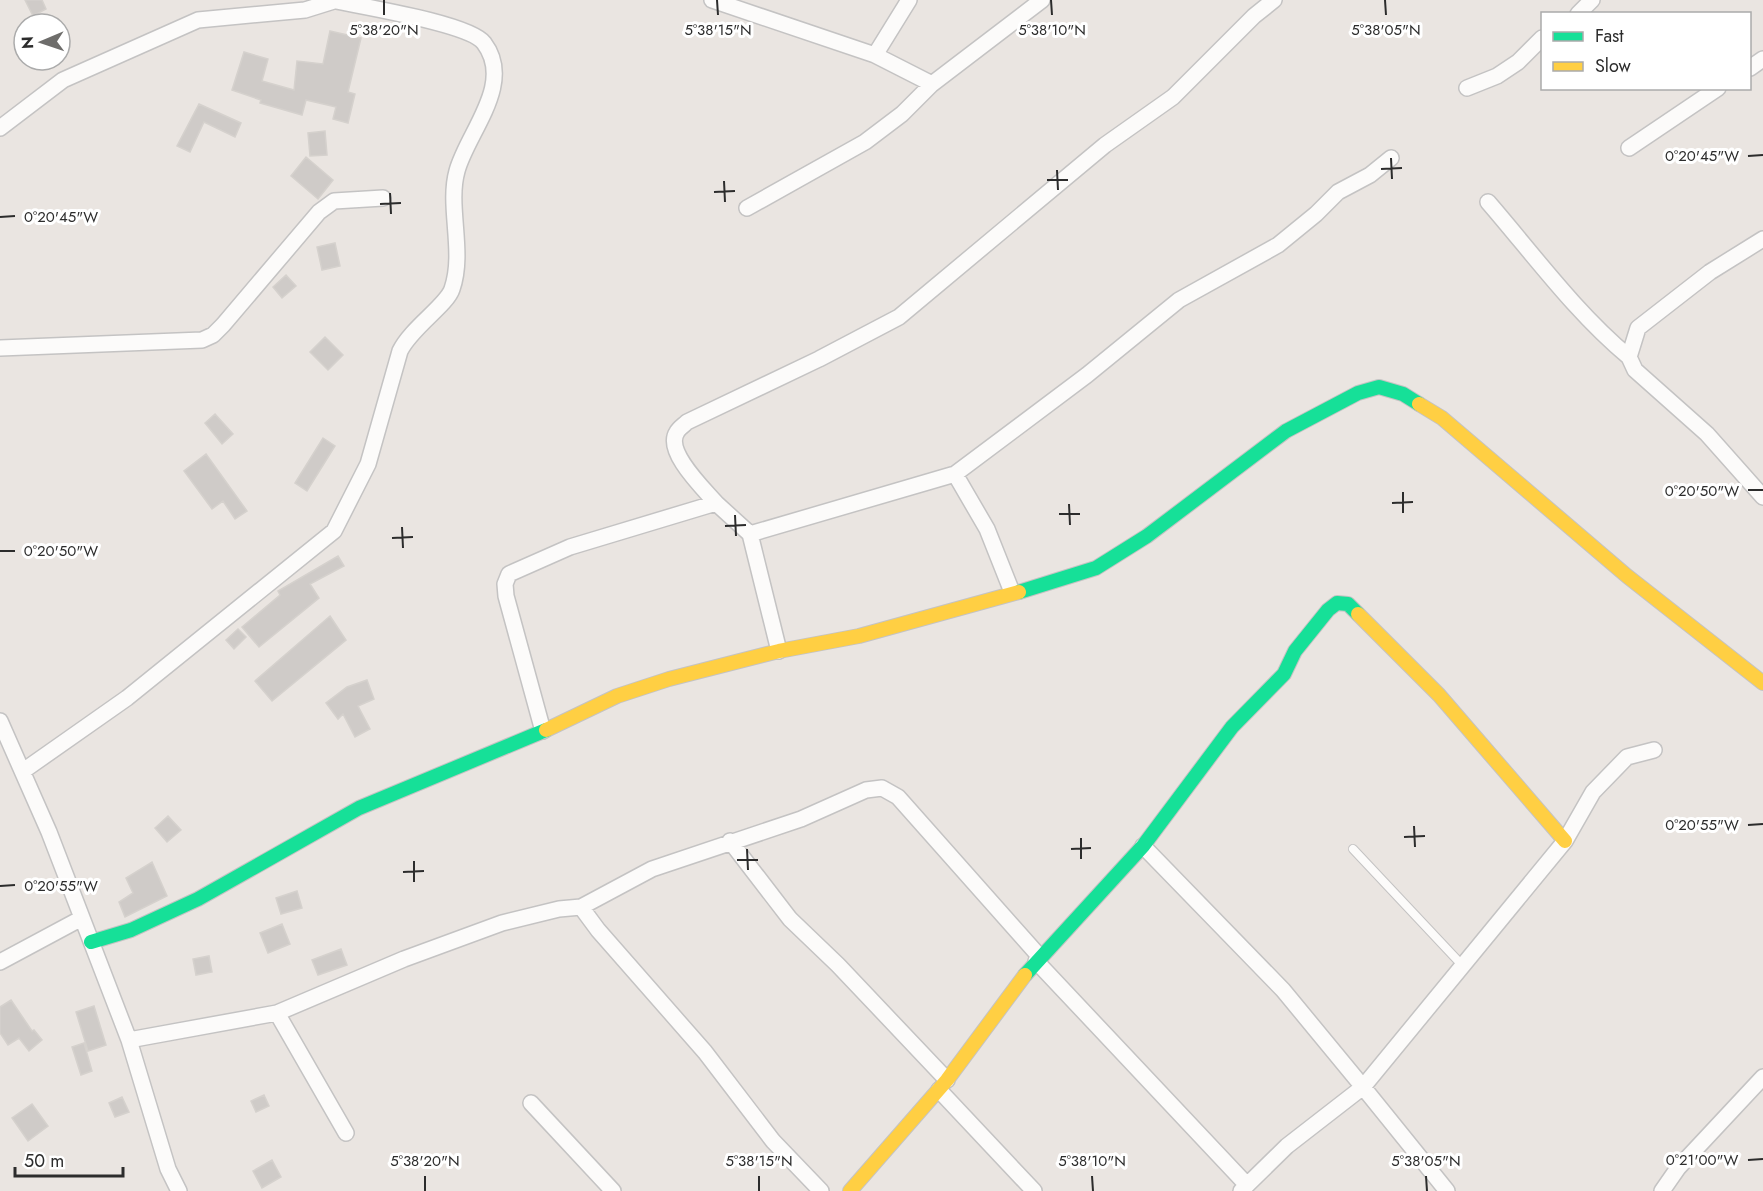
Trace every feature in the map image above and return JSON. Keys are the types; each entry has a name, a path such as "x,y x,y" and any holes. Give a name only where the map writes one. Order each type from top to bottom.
{"street":[{"path":"0,128 63,80 198,20 304,10 337,0 466,30 485,44 493,66 492,91 486,112 456,171 457,242 451,292 406,337 368,464 334,531 127,698 23,771"},
{"path":"712,0 875,55 932,84"},
{"path":"875,55 909,0"},
{"path":"747,208 865,142 902,114 932,84 1042,0"},
{"path":"779,651 750,534 716,503 677,456 674,443 676,433 687,422 819,360 898,317 1105,145 1173,97 1254,16 1274,0"},
{"path":"1580,12 1592,0"},
{"path":"1467,88 1497,76 1518,62 1541,39"},
{"path":"1629,148 1715,90"},
{"path":"750,534 955,474 1087,375 1179,300 1278,245 1316,214 1338,192 1370,175 1391,158"},
{"path":"0,348 202,340 213,335 224,325 318,212 333,201 383,198"},
{"path":"1488,202 1594,324 1629,357 1635,370 1707,434 1763,497"},
{"path":"1629,357 1638,328 1710,272 1763,240"},
{"path":"91,942 131,930 198,899 358,808 543,731 617,696 669,679 779,651 859,636 1096,568 1147,536 1286,431 1358,393 1379,387 1403,394 1442,418 1627,576 1763,683"},
{"path":"955,474 987,529 1012,592"},
{"path":"543,731 507,596 505,584 509,574 570,547 716,503"},
{"path":"850,1191 943,1085 1038,959 1143,846 1232,727 1284,674 1295,651 1328,610 1337,603 1348,604 1439,695 1565,841"},
{"path":"0,721 4,743 23,771 50,831 129,1040 168,1169 179,1191"},
{"path":"129,1040 277,1013 404,958 502,923 559,909 581,907 652,869 801,819 866,790 882,788 898,797 1038,959 1244,1188 1287,1146 1363,1088 1565,841 1593,792 1627,757 1654,750"},
{"path":"730,841 790,919 838,965 1034,1191"},
{"path":"1143,846 1283,990 1447,1191"},
{"path":"581,907 598,930 705,1052 773,1141 821,1191"},
{"path":"0,962 82,918"},
{"path":"277,1013 346,1133"},
{"path":"1662,1191 1678,1168 1760,1086"},
{"path":"531,1104 613,1191"}],"lane":[{"path":"1353,849 1462,965"}],"building":[{"path":"25,0 42,0 46,9 40,12 31,12"},
{"path":"330,31 361,38 348,92 355,94 348,123 333,119 336,107 306,100 302,115 260,103 261,100 232,90 244,52 268,59 262,81 294,90 297,61 323,64"},
{"path":"199,104 241,123 235,137 204,122 190,152 177,146"},
{"path":"325,131 327,155 310,156 308,133"},
{"path":"306,157 333,180 318,199 291,176"},
{"path":"335,243 340,266 322,270 317,247"},
{"path":"286,275 296,286 282,298 273,287"},
{"path":"325,337 343,355 328,370 310,352"},
{"path":"215,414 233,434 222,444 205,423"},
{"path":"323,438 335,446 307,491 295,483"},
{"path":"206,454 247,511 235,519 223,501 212,509 184,471"},
{"path":"338,556 344,566 310,584 319,598 259,647 242,627 280,595 278,591"},
{"path":"330,616 346,640 272,701 255,681"},
{"path":"238,629 246,637 234,649 226,640"},
{"path":"367,680 374,699 358,706 370,729 355,737 343,714 338,719 326,703 347,687"},
{"path":"168,816 181,830 167,842 155,828"},
{"path":"152,862 167,896 125,917 119,902 133,893 126,878"},
{"path":"297,891 302,908 281,914 276,898"},
{"path":"282,924 290,944 268,953 260,933"},
{"path":"341,949 347,965 318,975 312,960"},
{"path":"209,956 212,972 196,975 193,959"},
{"path":"11,1000 32,1031 34,1030 42,1040 29,1051 19,1038 8,1045 0,1033 0,1007"},
{"path":"94,1006 106,1045 88,1051 76,1012"},
{"path":"84,1043 92,1071 81,1075 72,1047"},
{"path":"264,1095 269,1106 256,1112 251,1101"},
{"path":"122,1097 129,1112 115,1117 109,1103"},
{"path":"32,1104 48,1126 28,1141 12,1118"},
{"path":"272,1160 281,1177 262,1188 253,1171"}],"traffic: fast":[{"path":"1019,592 1096,568 1147,536 1286,431 1358,393 1379,387 1403,394 1419,404"},
{"path":"1025,975 1143,846 1232,727 1284,674 1295,651 1328,610 1337,603 1348,604 1358,614"},
{"path":"91,942 131,930 198,899 359,808 546,730"}],"traffic: slow":[{"path":"1419,404 1442,418 1627,576 1763,683"},
{"path":"546,730 617,696 669,679 779,651 859,636 1019,592"},
{"path":"1358,614 1439,695 1565,841"},
{"path":"850,1191 947,1080 1025,975"}]}
